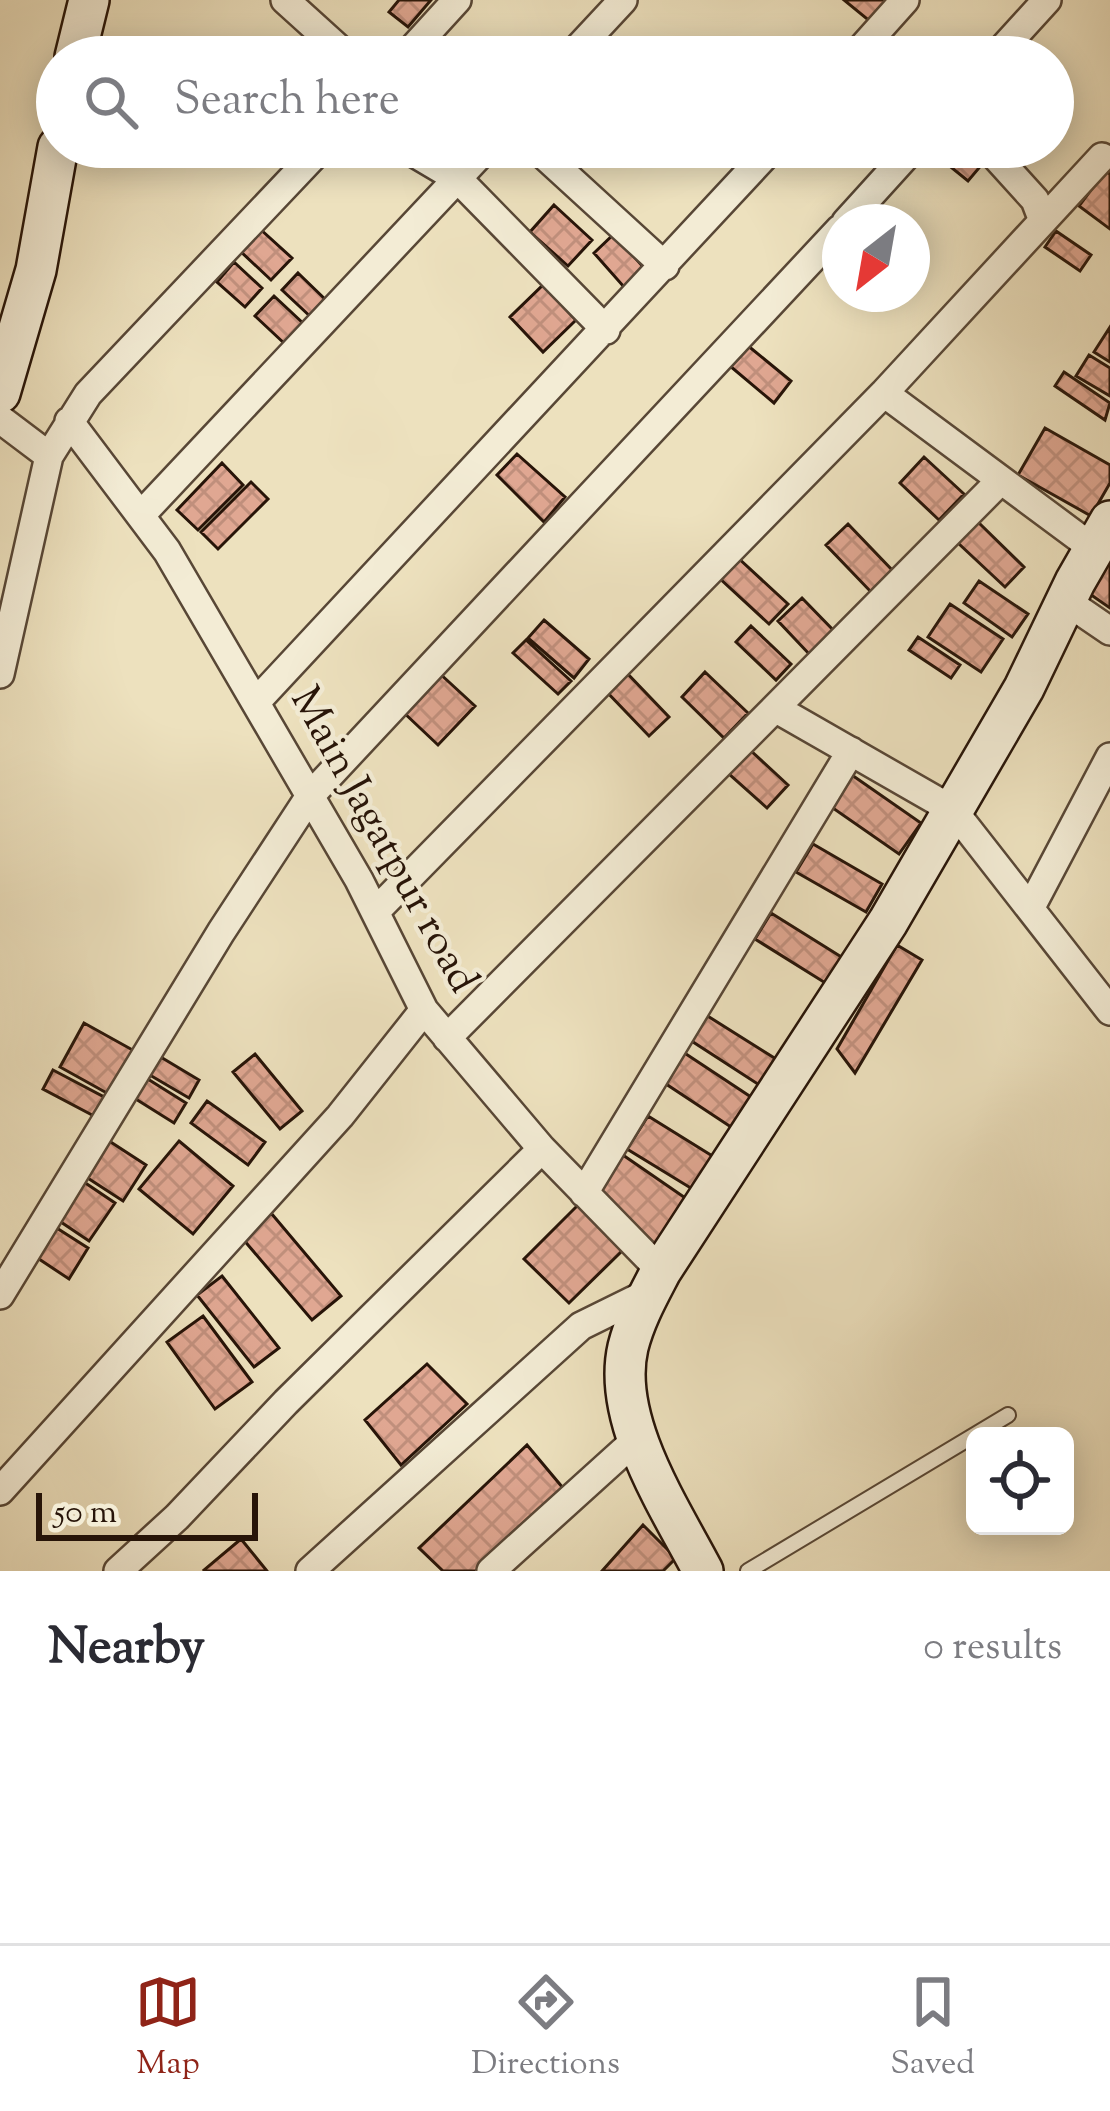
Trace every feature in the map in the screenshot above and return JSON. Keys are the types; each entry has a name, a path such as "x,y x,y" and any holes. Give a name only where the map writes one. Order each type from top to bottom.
{"street":[{"path":"80,36 89,0"},
{"path":"431,36 457,0"},
{"path":"590,36 623,0"},
{"path":"873,36 905,0"},
{"path":"1014,36 1047,0"},
{"path":"288,1 326,36"},
{"path":"375,912 884,393 1102,157"},
{"path":"0,393 36,270 54,168"},
{"path":"0,674 49,456 69,422 88,394 302,168"},
{"path":"439,168 458,179 605,330"},
{"path":"141,515 468,168"},
{"path":"558,168 665,266"},
{"path":"256,702 754,168"},
{"path":"862,204 895,168"},
{"path":"1006,168 1035,200 1043,221"},
{"path":"0,1295 220,932 310,796 822,248"},
{"path":"699,1569 629,1417 627,1352 638,1313 888,922 1024,688 1102,535 1000,481 884,393"},
{"path":"0,419 49,456"},
{"name":"Main Jagatpur road","path":"69,422 166,550 310,796 424,1010 656,1281"},
{"path":"447,1038 1000,481"},
{"path":"1066,601 1110,631"},
{"path":"775,708 953,810 1107,1001"},
{"path":"584,1193 851,752"},
{"path":"1031,907 1110,757"},
{"path":"0,1491 340,1116 424,1010"},
{"path":"118,1571 542,1149"},
{"path":"310,1571 581,1326 656,1281"},
{"path":"491,1571 638,1438"}],"lane":[{"path":"748,1571 1008,1414"}],"building":[{"path":"399,0 431,0 408,27 389,12"},
{"path":"844,0 891,0 872,23"},
{"path":"952,168 979,168 968,181"},
{"path":"1105,171 1110,174 1110,229 1079,206"},
{"path":"554,205 592,240 568,266 530,232"},
{"path":"259,228 292,258 271,280 239,250"},
{"path":"1056,231 1091,255 1080,271 1045,247"},
{"path":"614,234 645,269 624,287 594,253"},
{"path":"234,262 262,288 245,307 217,282"},
{"path":"298,273 330,304 314,320 282,290"},
{"path":"543,285 576,320 543,352 510,317"},
{"path":"274,296 305,325 286,345 255,316"},
{"path":"1110,327 1110,362 1094,352"},
{"path":"747,345 791,381 774,403 730,366"},
{"path":"1089,355 1110,368 1110,396 1076,376"},
{"path":"1064,372 1110,403 1105,420 1055,386"},
{"path":"1045,428 1110,465 1110,483 1091,516 1018,475"},
{"path":"517,454 565,497 544,522 497,475"},
{"path":"924,457 964,494 939,520 900,483"},
{"path":"222,463 243,485 198,530 177,510"},
{"path":"251,482 268,499 218,549 201,532"},
{"path":"978,522 1024,567 1005,587 958,543"},
{"path":"848,524 894,572 872,593 826,545"},
{"path":"1099,553 1110,560 1110,608 1077,585"},
{"path":"736,556 788,604 769,624 717,576"},
{"path":"979,581 1028,614 1012,637 964,603"},
{"path":"802,598 836,633 811,656 778,621"},
{"path":"950,604 1003,639 981,672 928,637"},
{"path":"544,620 589,659 574,678 528,638"},
{"path":"751,626 791,664 776,680 736,642"},
{"path":"918,637 960,665 951,678 909,650"},
{"path":"526,640 571,681 558,694 513,653"},
{"path":"624,670 669,717 649,736 604,689"},
{"path":"437,671 475,706 438,745 401,710"},
{"path":"705,672 748,713 724,738 682,697"},
{"path":"749,749 788,785 767,808 728,773"},
{"path":"849,773 921,823 899,854 827,804"},
{"path":"813,844 882,884 866,912 796,872"},
{"path":"771,913 843,958 827,984 755,939"},
{"path":"897,945 922,960 855,1073 837,1049"},
{"path":"706,1015 784,1064 767,1090 690,1040"},
{"path":"84,1023 138,1053 114,1097 60,1067"},
{"path":"683,1052 760,1103 740,1133 663,1082"},
{"path":"154,1053 199,1080 189,1098 143,1071"},
{"path":"255,1054 302,1111 280,1129 233,1072"},
{"path":"53,1070 104,1097 94,1116 43,1089"},
{"path":"143,1076 186,1103 174,1123 131,1096"},
{"path":"207,1101 265,1142 248,1165 191,1123"},
{"path":"648,1116 714,1157 694,1190 627,1149"},
{"path":"103,1137 146,1165 123,1201 80,1173"},
{"path":"179,1141 233,1186 193,1234 139,1189"},
{"path":"620,1153 694,1204 666,1255 596,1187"},
{"path":"78,1178 115,1203 89,1241 52,1216"},
{"path":"578,1205 623,1250 569,1303 524,1259"},
{"path":"271,1213 341,1296 312,1320 242,1238"},
{"path":"52,1225 88,1248 69,1279 33,1255"},
{"path":"222,1276 279,1348 254,1367 197,1295"},
{"path":"203,1316 252,1382 215,1409 167,1342"},
{"path":"427,1364 467,1404 401,1465 365,1420"},
{"path":"527,1445 563,1488 476,1571 443,1571 419,1548"},
{"path":"643,1525 676,1558 663,1571 602,1571"},
{"path":"241,1539 267,1571 204,1570"}]}
